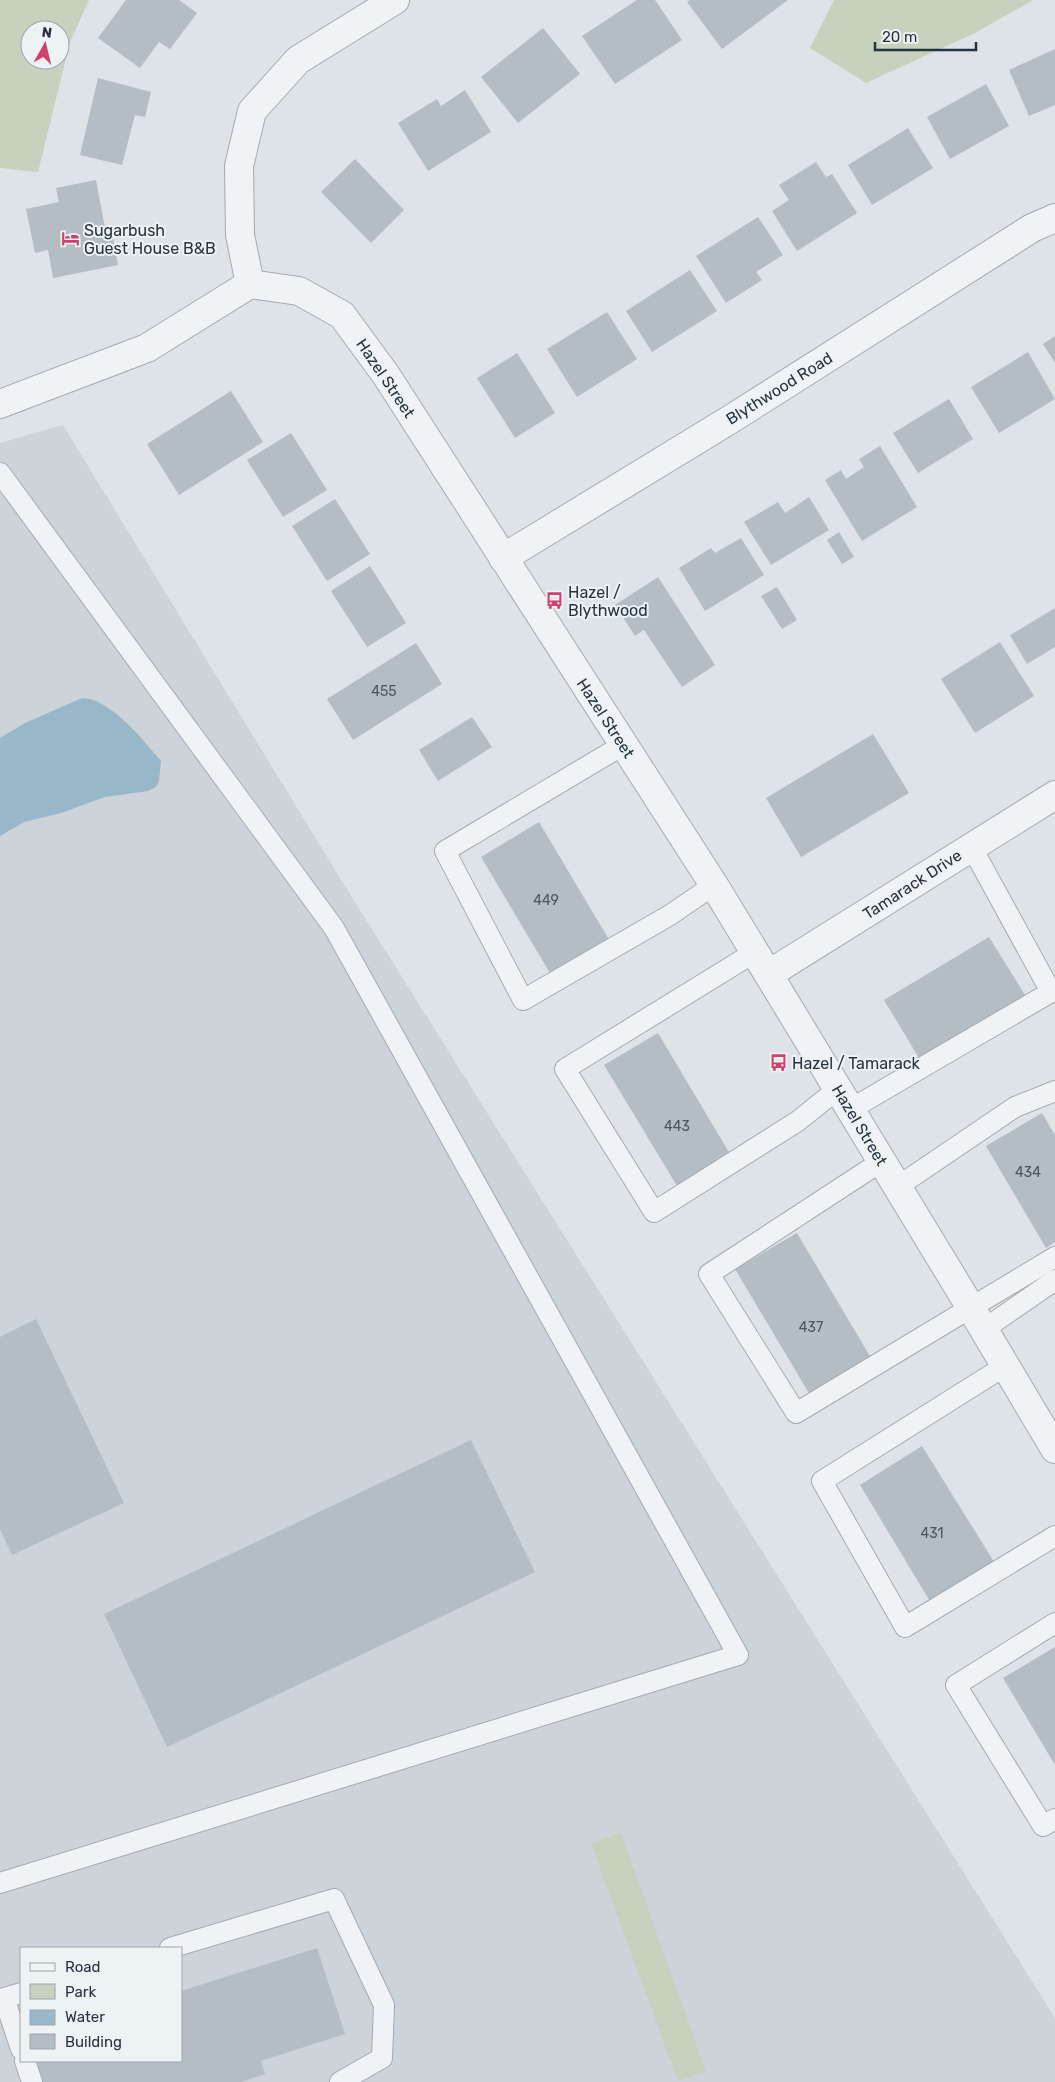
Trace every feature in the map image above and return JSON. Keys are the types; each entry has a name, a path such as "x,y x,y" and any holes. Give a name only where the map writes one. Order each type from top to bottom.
{"street":[{"path":"0,404 147,348 250,284 240,235 239,166 252,111 298,60 395,0"},
{"name":"Blythwood Road","path":"503,558 731,419 1032,228 1055,218"},
{"name":"Hazel Street","path":"250,284 299,291 342,314 386,375 714,885 845,1099 1055,1450"},
{"name":"Tamarack Drive","path":"762,963 971,846 1055,795"}],"lane":[{"path":"0,473 334,928 738,1655 0,1883"},
{"path":"623,745 445,851 524,1000 670,915 714,885"},
{"path":"762,963 565,1069 654,1212 798,1121 845,1099 1051,992 971,846"},
{"path":"897,1187 1015,1107 1055,1091"},
{"path":"882,1161 708,1274 796,1412 1055,1280"},
{"path":"977,1319 1055,1257"},
{"path":"1005,1366 822,1481 905,1627 1055,1536"},
{"path":"1055,1623 956,1685 1043,1826 1055,1819"},
{"path":"173,1947 334,1899 384,2004 382,2058 340,2082"},
{"path":"9,1995 20,2045"},
{"path":"25,2062 32,2082"}],"shaded area":[{"path":"63,425 343,883 1055,2018 1055,2082 0,2082 0,443"}],"green space":[{"path":"0,0 89,0 70,42 70,20 20,20 20,70 63,70 38,172 0,168"},
{"path":"834,0 1033,0 975,33 866,83 810,48"},
{"path":"621,1833 706,2072 678,2081 591,1843"}],"water":[{"path":"82,698 93,700 115,712 161,761 159,781 156,787 148,791 105,797 61,813 24,822 0,836 0,738 25,723"}],"building":[{"path":"126,0 179,0 197,13 170,49 159,42 140,68 98,38"},
{"path":"637,0 655,0 682,40 615,84 582,36"},
{"path":"690,0 788,0 722,49 687,2"},
{"path":"543,28 580,74 518,123 481,77"},
{"path":"1055,49 1055,105 1029,116 1009,70"},
{"path":"98,78 151,92 145,117 135,115 122,165 80,155"},
{"path":"986,84 1009,126 950,159 927,117"},
{"path":"465,90 491,132 428,171 398,123 437,99 441,106"},
{"path":"908,128 933,168 872,205 848,165"},
{"path":"355,159 404,210 371,243 321,192"},
{"path":"816,162 826,177 832,174 857,213 797,251 772,211 789,200 779,185"},
{"path":"96,180 107,238 113,237 118,265 53,278 48,250 35,253 26,209 59,202 56,188"},
{"path":"758,217 783,255 756,272 762,280 726,303 696,256"},
{"path":"690,270 717,311 652,352 626,311"},
{"path":"607,312 637,359 577,397 547,349"},
{"path":"1055,336 1055,363 1043,344"},
{"path":"1028,352 1055,399 999,433 971,387"},
{"path":"517,353 555,413 515,438 477,378"},
{"path":"231,391 263,442 179,495 147,444"},
{"path":"949,399 973,439 918,473 893,433"},
{"path":"291,433 327,490 283,517 247,460"},
{"path":"880,446 917,507 862,541 825,480 841,470 846,479 864,467 859,459"},
{"path":"809,497 829,530 771,565 744,522 778,502 785,513"},
{"path":"335,499 370,554 327,581 292,526"},
{"path":"839,532 854,557 842,564 827,540"},
{"path":"741,538 764,575 705,611 679,568 711,548 715,553"},
{"path":"370,566 406,623 367,647 331,591"},
{"path":"658,577 715,665 682,687 644,630 635,636 615,605"},
{"path":"777,587 797,620 782,629 761,596"},
{"path":"1055,608 1055,647 1027,664 1010,635"},
{"path":"1000,642 1034,696 975,733 941,679"},
{"path":"416,643 442,684 353,740 327,699"},
{"path":"472,717 492,747 438,781 419,750"},
{"path":"873,734 909,793 801,857 766,798"},
{"path":"539,822 611,943 553,978 481,857"},
{"path":"989,937 1025,995 919,1058 884,1000"},
{"path":"658,1033 733,1159 680,1191 604,1065"},
{"path":"1042,1113 1055,1135 1055,1242 1046,1248 986,1146"},
{"path":"797,1233 871,1358 810,1395 735,1269"},
{"path":"36,1319 124,1503 12,1555 0,1529 0,1337"},
{"path":"471,1440 535,1572 167,1747 104,1614"},
{"path":"922,1446 996,1565 931,1603 860,1485"},
{"path":"1055,1647 1055,1765 1003,1678"},
{"path":"317,1948 345,2034 261,2061 265,2074 241,2082 43,2082 36,2062 182,2062 182,1991"}],"place":[{"name":"Sugarbush Guest House B&B","path":"70,239"},
{"name":"Hazel / Blythwood","path":"554,601"},
{"name":"Hazel / Tamarack","path":"778,1063"}]}
